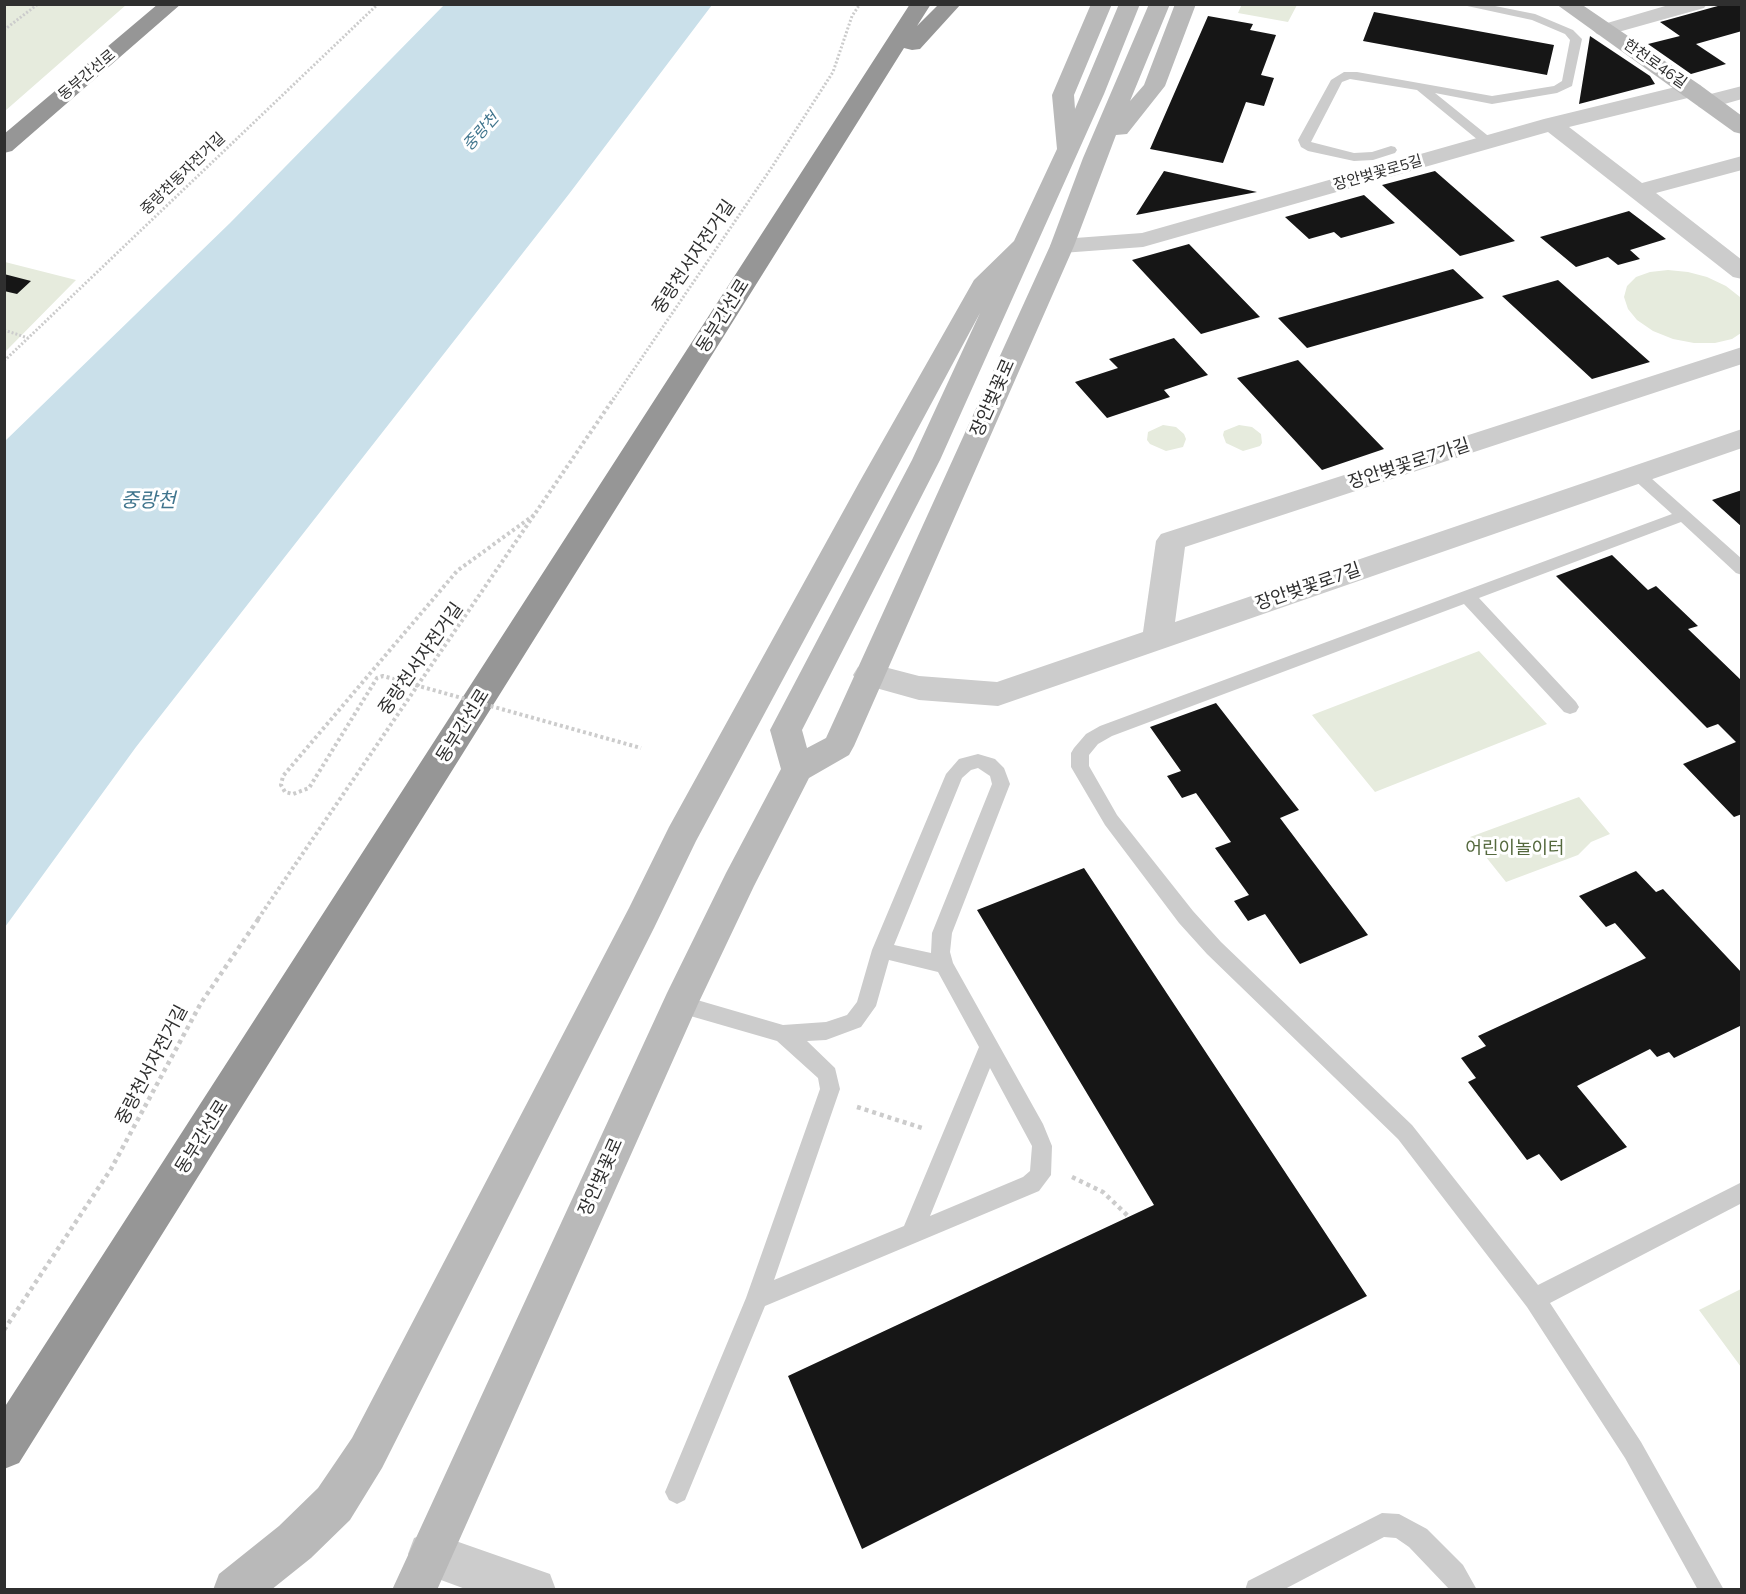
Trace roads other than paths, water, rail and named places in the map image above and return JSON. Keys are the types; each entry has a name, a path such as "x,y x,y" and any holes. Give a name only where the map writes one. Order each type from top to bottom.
{"highway":[{"name":"동부간선로","path":"4,146 171,4"},
{"name":"동부간선로","path":"4,1448 921,4"},
{"path":"866,90 951,4"}],"street":[{"path":"1067,152 1063,95 1102,4"},
{"name":"장안벚꽃로","path":"797,769 786,730 926,460 1067,152 1130,4"},
{"name":"장안벚꽃로","path":"427,1578 680,1004 797,769 837,746 1062,246 1095,158 1160,4"},
{"path":"1095,158 1154,86 1186,4"},
{"name":"한천로46길","path":"1566,4 1742,127"},
{"path":"1604,30 1683,6"},
{"name":"장안벚꽃로5길","path":"1062,246 1143,240 1552,124 1700,96 1742,92"},
{"path":"1552,124 1740,268"},
{"path":"1638,191 1742,163"},
{"path":"236,1590 296,1542 334,1504 367,1453 642,918 681,837 880,471 986,280 1025,244"},
{"name":"장안벚꽃로7가길","path":"1157,639 1171,541 1742,355"},
{"name":"장안벚꽃로7길","path":"869,675 920,688 998,694 1742,438"},
{"path":"427,1578 534,1590"}],"lane":[{"path":"1391,150 1373,156 1354,157 1312,148 1305,144 1304,140 1335,82 1340,78 1352,75 1492,100 1566,86 1576,41 1573,35 1535,17 1471,5"},
{"path":"1420,88 1488,142"},
{"path":"1636,474 1742,569"},
{"path":"1682,516 1106,731 1092,739 1080,753 1080,767 1111,820 1186,917 1214,948 1405,1132 1534,1299 1633,1450 1712,1590"},
{"path":"1467,596 1570,707"},
{"path":"680,1004 783,1034 826,1031 854,1021 866,1006 882,950 955,774 965,764 978,761 989,764 998,773 1001,784 942,933 940,952 944,965 1040,1139 1042,1146 1040,1175 1031,1184 757,1298"},
{"path":"882,950 944,965"},
{"path":"677,1492 757,1298 830,1089 828,1074 813,1058 783,1034"},
{"path":"912,1233 989,1046"},
{"path":"1534,1299 1742,1192"},
{"path":"1257,1590 1382,1525 1399,1526 1418,1538 1454,1574 1465,1590"}],"water":[{"name":"중랑천","path":"445,4 712,5 569,194 136,747 5,927 5,441 230,223"}],"park label":[{"name":"어린이놀이터","path":"1515,849"}]}
